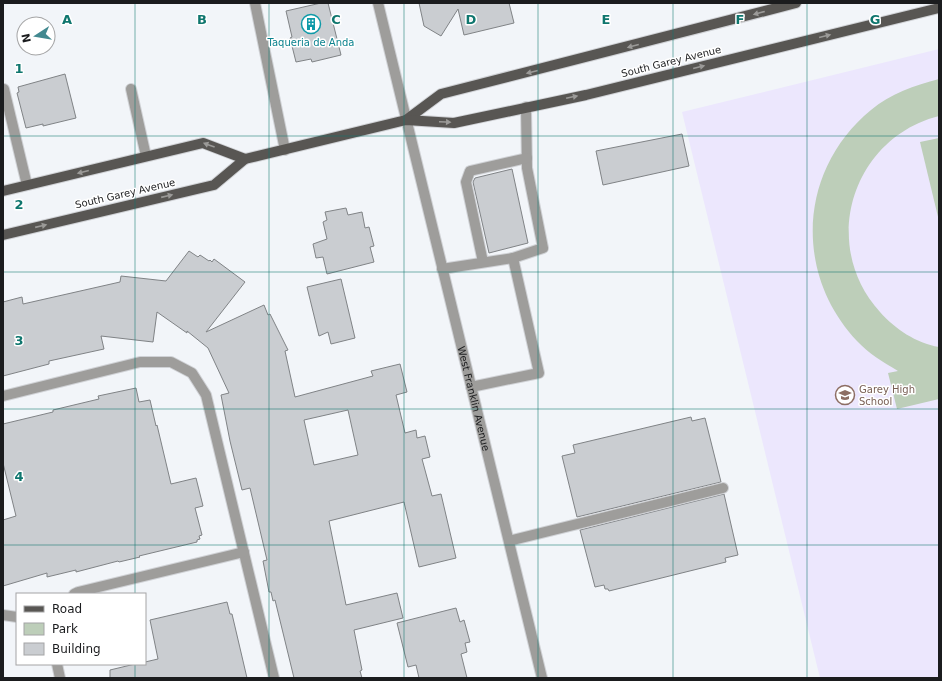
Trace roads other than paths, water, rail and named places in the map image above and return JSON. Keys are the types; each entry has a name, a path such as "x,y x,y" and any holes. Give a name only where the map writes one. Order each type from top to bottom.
{"main road":[{"name":"South Garey Avenue","path":"406,120 441,94 796,3"},
{"name":"South Garey Avenue","path":"3,235 214,185 245,159 406,120 454,123 601,91 939,8"},
{"path":"3,191 203,143 245,159"}],"street":[{"path":"255,3 286,150"},
{"name":"West Franklin Avenue","path":"378,3 542,678"},
{"path":"4,89 27,185"},
{"path":"131,89 146,156"},
{"path":"442,269 513,258 543,248 527,168 526,107"},
{"path":"483,262 466,182 470,171 527,158"},
{"path":"471,387 539,373 513,258"},
{"path":"3,396 140,362 170,362 192,374 206,395 274,678"},
{"path":"509,541 723,488"},
{"path":"76,593 244,552"},
{"path":"3,615 16,617"},
{"path":"57,665 60,678"}],"place":[{"name":"Taqueria de Anda","path":"311,24"},
{"name":"Garey High School","path":"845,395"}]}
